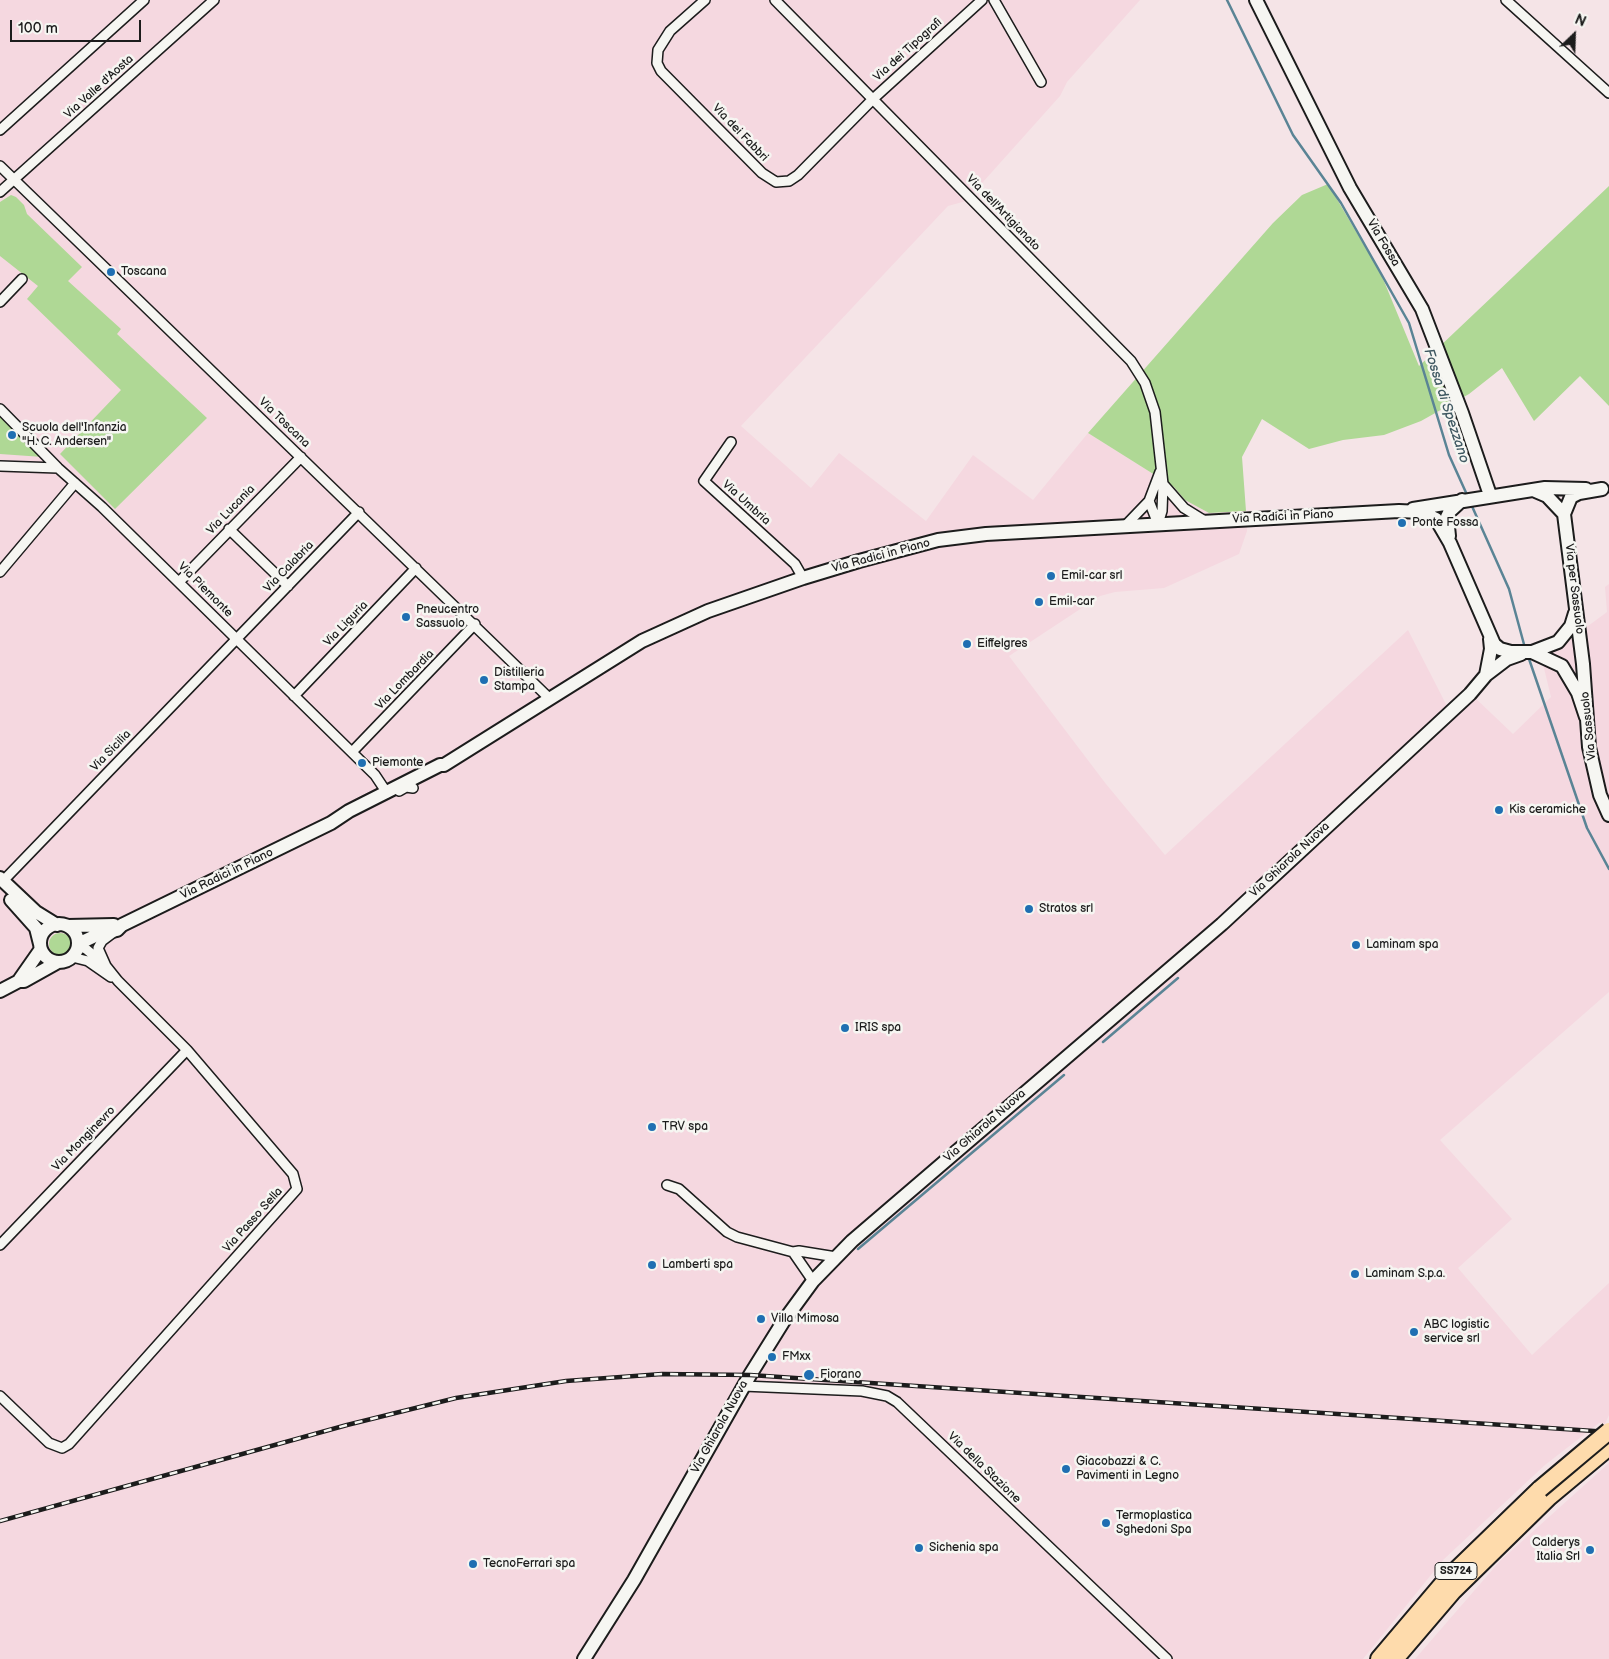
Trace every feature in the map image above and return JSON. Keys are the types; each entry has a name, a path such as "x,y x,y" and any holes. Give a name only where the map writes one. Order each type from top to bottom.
{"highway":[{"name":"SS724","path":"1379,1659 1446,1580 1544,1493 1609,1431"},
{"name":"SS724","path":"1394,1659 1453,1590 1544,1493 1609,1447"}],"street":[{"path":"0,130 144,0"},
{"name":"Via Valle d'Aosta","path":"0,192 214,0"},
{"name":"Via dei Fabbri","path":"705,0 670,31 658,50 657,63 661,71 762,173 776,182 789,181 798,175 873,99"},
{"name":"Via dell'Artigianato","path":"774,0 1131,361 1145,383 1155,412 1160,472 1163,484 1162,512 1158,524"},
{"name":"Via dei Tipografi","path":"873,99 982,0"},
{"path":"994,0 1041,82"},
{"name":"Via Fossa","path":"1256,0 1350,188 1422,309 1462,413 1490,495"},
{"path":"1506,0 1609,93"},
{"name":"Via Toscana","path":"0,166 475,624 549,698"},
{"path":"0,302 22,279"},
{"name":"Via Piemonte","path":"0,409 58,468 179,582 375,774 387,793"},
{"name":"Via Umbria","path":"731,442 704,481 795,564 803,578"},
{"name":"Via Lucania","path":"179,582 301,456"},
{"path":"0,466 58,468"},
{"name":"Via dell'Artigianato","path":"1125,526 1149,501 1160,472"},
{"path":"0,572 75,483"},
{"name":"Via dell'Artigianato","path":"1163,484 1184,508 1206,522"},
{"path":"1532,490 1547,496 1564,514 1571,497 1579,493 1605,489"},
{"path":"1406,511 1490,495 1532,490 1605,489"},
{"path":"1149,501 1158,524"},
{"path":"1450,543 1448,517 1457,502"},
{"path":"1406,511 1433,516 1450,543 1490,639 1491,650 1486,676"},
{"name":"Via Radici in Piano","path":"444,765 642,640 708,611 868,558 938,540 986,534 1406,511"},
{"name":"Via Calabria","path":"236,638 359,512"},
{"name":"Via per Sassuolo","path":"1564,514 1583,664"},
{"path":"230,530 288,586"},
{"name":"Via Liguria","path":"294,696 416,568"},
{"path":"1490,639 1500,649 1511,655 1535,652 1558,642 1571,626 1575,612"},
{"name":"Via Lombardia","path":"352,752 475,624"},
{"name":"Via Sicilia","path":"1,883 236,638"},
{"path":"1535,652 1555,662 1567,672 1578,693 1586,718"},
{"name":"Via Ghiarola Nuova","path":"584,1659 634,1580 744,1386 783,1322 813,1280 836,1256 988,1122 1222,924 1470,694 1486,676 1511,655"},
{"name":"Via Sassuolo","path":"1583,664 1586,718 1596,778 1609,816"},
{"path":"331,823 349,811 440,765 444,765"},
{"path":"331,823 358,816 413,788 430,779 444,765"},
{"path":"387,793 392,794 406,788 413,788"},
{"path":"358,816 361,810 384,799 387,793"},
{"name":"Via Radici in Piano","path":"119,927 331,823"},
{"path":"1,883 36,912 74,932 76,949"},
{"path":"1,883 36,928 41,947 48,958 58,962"},
{"path":"19,981 41,947 43,933 62,926 119,927"},
{"path":"0,991 19,981 24,981 58,962 99,934 119,927"},
{"name":"Via Passo Sella","path":"106,966 98,948 102,941 119,927"},
{"name":"Via Passo Sella","path":"0,1396 49,1443 62,1448 69,1444 296,1189 293,1174 187,1050 118,981 106,966 86,949 76,949"},
{"name":"Via Passo Sella","path":"76,949 118,981"},
{"name":"Via Monginevro","path":"0,1245 187,1050"},
{"path":"667,1185 679,1189 732,1235 793,1252 799,1251 836,1256"},
{"path":"793,1252 813,1280"},
{"name":"Via della Stazione","path":"744,1386 862,1391 887,1396 897,1402 1167,1659"}],"shaded area":[{"path":"0,0 1140,0 1067,82 1060,96 966,201 948,206 741,426 811,488 839,453 926,521 973,455 1033,500 1088,433 1174,487 1185,500 1209,513 1246,511 1247,531 1239,554 1164,588 1115,592 1100,596 1009,656 1106,784 1165,855 1408,630 1450,712 1471,694 1513,734 1551,697 1542,660 1607,612 1605,587 1609,584 1609,992 1440,1140 1512,1219 1458,1268 1532,1355 1609,1283 1609,1415 1605,1424 1599,1423 1545,1465 1443,1560 1363,1659 0,1659"},
{"path":"1609,1463 1609,1659 1415,1659 1500,1561"}],"green space":[{"path":"1328,184 1381,274 1419,366 1609,186 1609,406 1580,376 1534,421 1502,368 1469,394 1421,421 1384,435 1343,440 1309,449 1262,419 1242,457 1246,511 1209,513 1185,500 1174,487 1088,433 1273,223 1302,195"},
{"path":"11,195 24,205 27,214 82,267 68,281 121,329 117,334 207,418 115,509 60,454 121,390 27,299 38,286 0,256 0,202"},
{"name":"Scuola dell'Infanzia \"H. C. Andersen\"","path":"0,416 43,457 0,454"},
{"path":"60,933 68,936 71,944 68,952 60,955 52,952 49,944 52,936"}],"waterway":[{"name":"Fossa di Spezzano","path":"1227,0 1293,135 1341,203 1409,323 1449,455 1468,497"},
{"name":"Fossa di Spezzano","path":"1471,504 1509,589 1525,648"},
{"name":"Fossa di Spezzano","path":"1528,656 1587,828 1609,869"},
{"path":"1103,1042 1178,978"},
{"path":"858,1249 1064,1075"}],"railway":[{"path":"0,1521 347,1425 456,1398 566,1381 662,1374 750,1375 1609,1432"}],"place":[{"name":"Toscana","path":"111,272"},
{"name":"Scuola dell'Infanzia \"H. C. Andersen\"","path":"12,435"},
{"name":"Ponte Fossa","path":"1402,523"},
{"name":"Emil-car srl","path":"1051,576"},
{"name":"Emil-car","path":"1039,602"},
{"name":"Pneucentro Sassuolo","path":"406,617"},
{"name":"Eiffelgres","path":"967,644"},
{"name":"Distilleria Stampa","path":"484,680"},
{"name":"Piemonte","path":"362,763"},
{"name":"Kis ceramiche","path":"1499,810"},
{"name":"Stratos srl","path":"1029,909"},
{"name":"Laminam spa","path":"1356,945"},
{"name":"IRIS spa","path":"845,1028"},
{"name":"TRV spa","path":"652,1127"},
{"name":"Lamberti spa","path":"652,1265"},
{"name":"Laminam S.p.a.","path":"1355,1274"},
{"name":"Villa Mimosa","path":"761,1319"},
{"name":"ABC logistic service srl","path":"1414,1332"},
{"name":"FMxx","path":"772,1357"},
{"name":"Fiorano","path":"809,1375"},
{"name":"Giacobazzi & C. Pavimenti in Legno","path":"1066,1469"},
{"name":"Termoplastica Sghedoni Spa","path":"1106,1523"},
{"name":"Sichenia spa","path":"919,1548"},
{"name":"Calderys Italia Srl","path":"1590,1550"},
{"name":"TecnoFerrari spa","path":"473,1564"}]}
